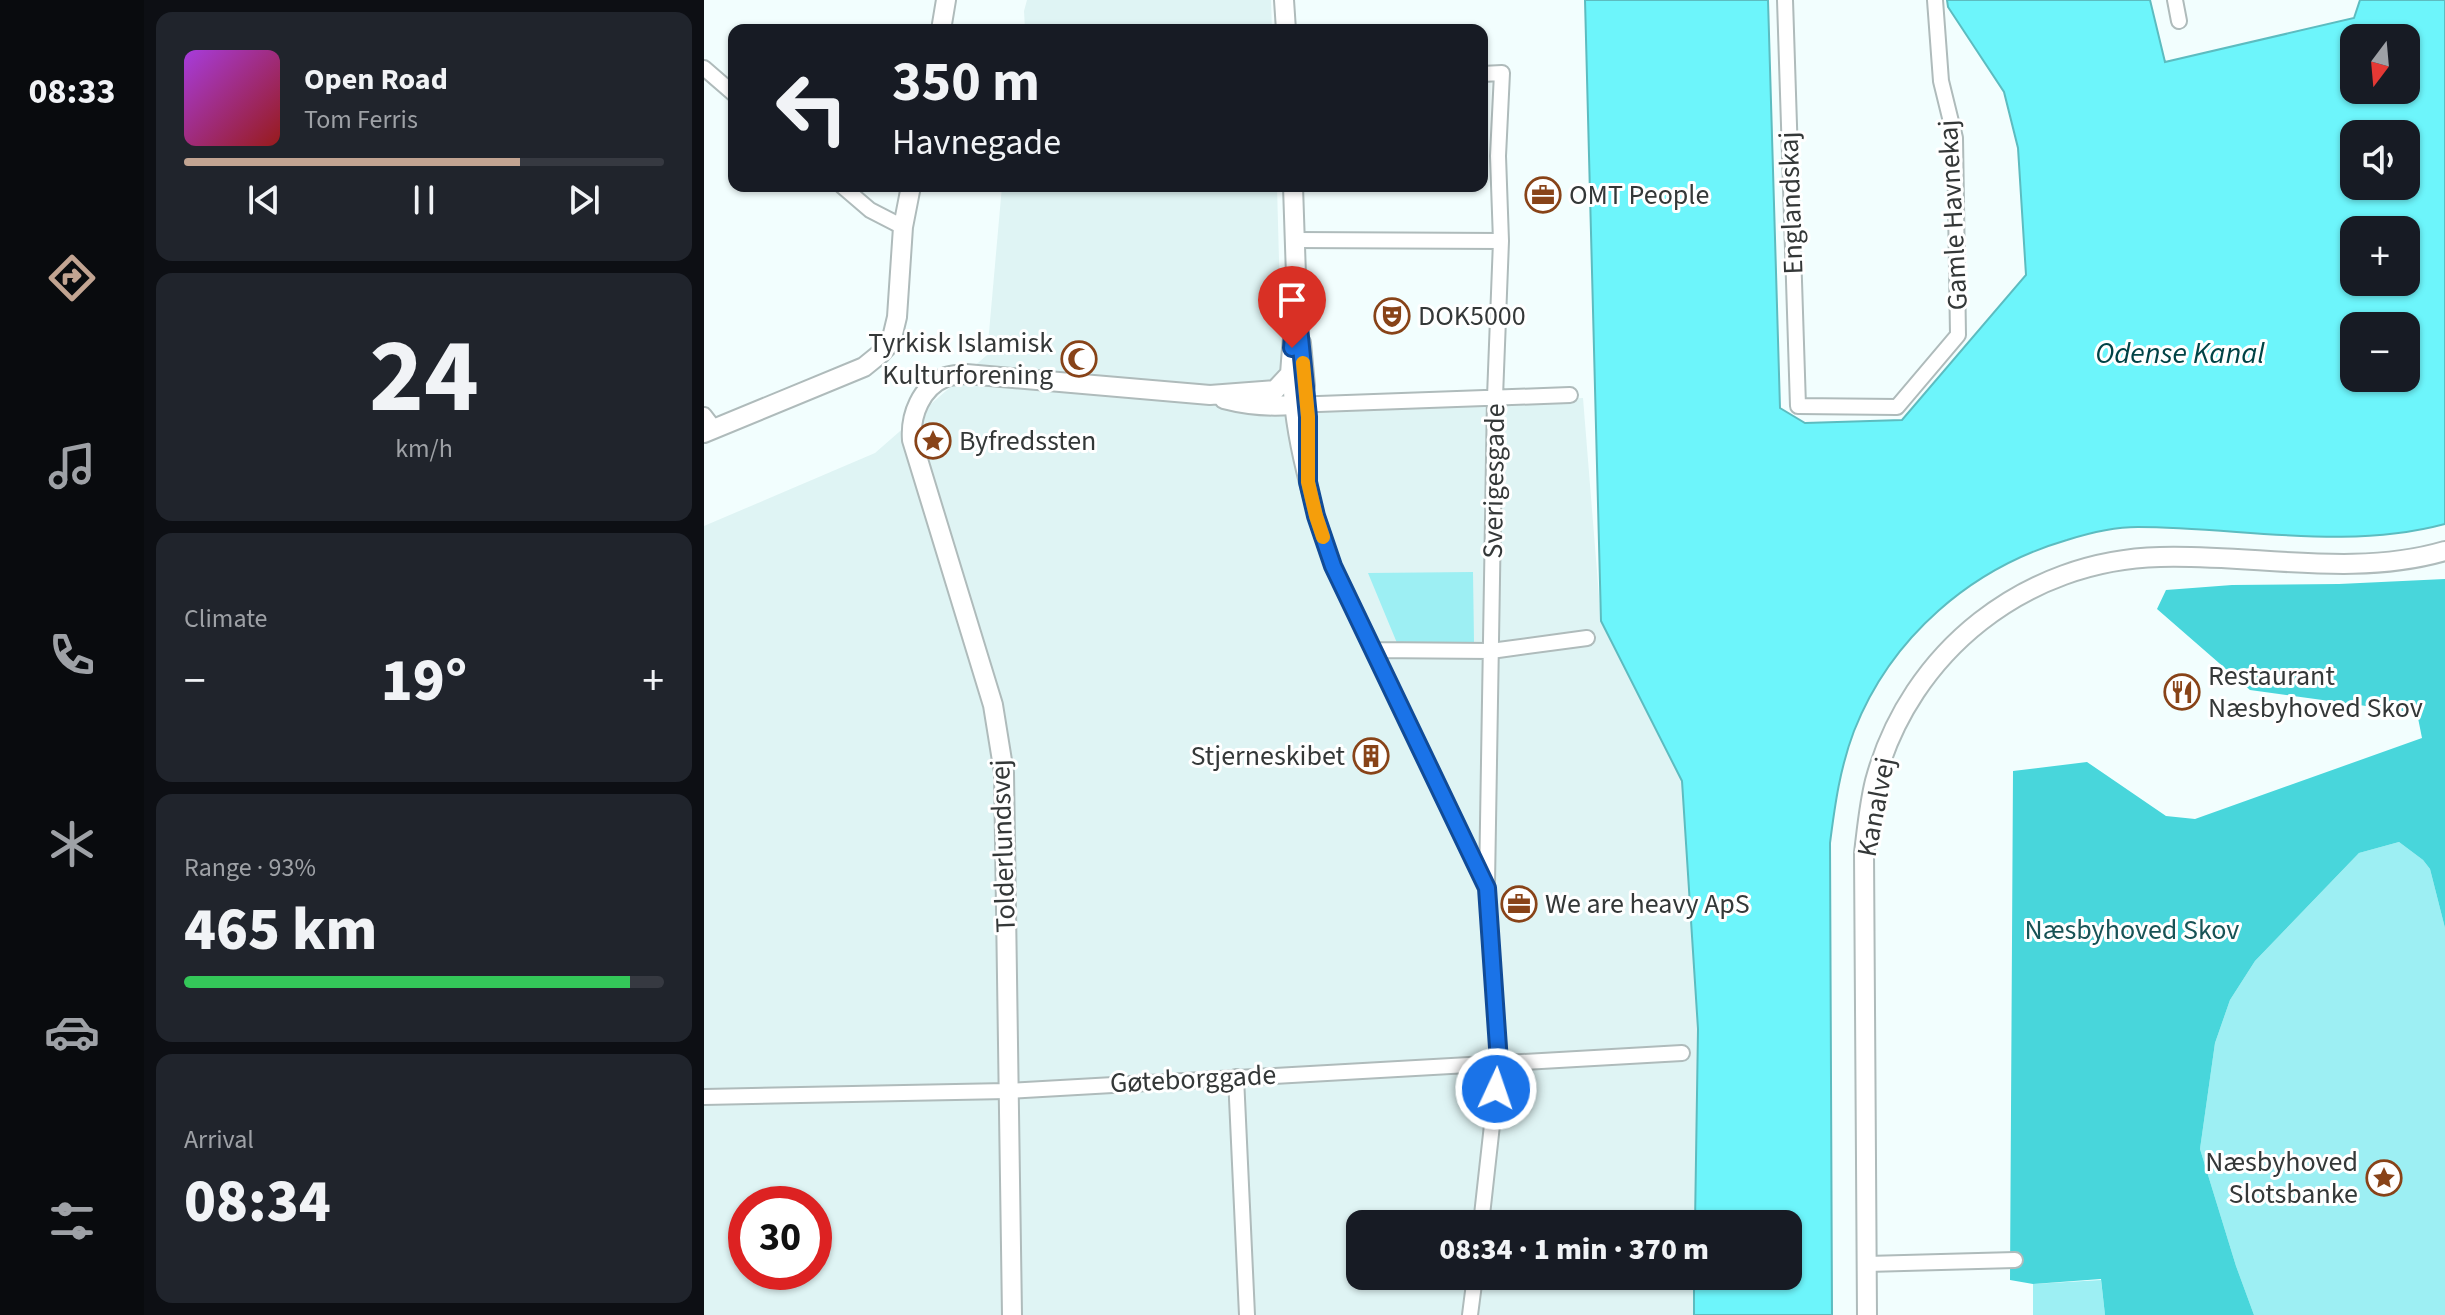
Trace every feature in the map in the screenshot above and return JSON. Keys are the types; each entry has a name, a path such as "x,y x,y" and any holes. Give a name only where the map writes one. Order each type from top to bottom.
{"street":[{"path":"942,24 946,0"},
{"path":"1284,0 1286,24"},
{"name":"Englandskaj","path":"1785,0 1798,406"},
{"name":"Gamle Havnekaj","path":"1798,406 1897,407 1958,335 1955,138 1941,81 1935,0"},
{"path":"2175,0 2179,21"},
{"path":"704,68 728,89"},
{"name":"Sverigesgade","path":"1483,1210 1499,1062 1487,888 1495,397 1501,241 1498,156 1502,73 1488,74"},
{"path":"849,192 870,210 903,227"},
{"path":"707,425 864,367 891,342 897,317 903,227 910,192"},
{"path":"1293,192 1296,396 1308,482"},
{"path":"1295,240 1501,241"},
{"name":"Tolderlundsvej","path":"1012,1315 1004,773 993,705 912,440 911,425 925,393 947,377 966,374 1210,395 1246,405 1273,407 1296,396"},
{"path":"1296,396 1570,395"},
{"path":"1296,396 1292,417 1316,516 1333,566 1487,888"},
{"name":"Kanalvej","path":"1867,1315 1864,853 1875,781 1883,758 1903,714 1926,677 1951,647 1978,623 2038,585 2074,570 2160,557 2357,564 2396,562 2445,551"},
{"path":"1373,650 1491,651 1587,638"},
{"name":"Gøteborggade","path":"704,1097 1007,1091 1682,1053"},
{"path":"1236,1077 1247,1315"},
{"path":"1867,1264 2015,1260"},
{"path":"1470,1315 1473,1290"}],"shaded area":[{"path":"1027,0 1271,0 1272,24 1025,24"},
{"path":"1001,192 1277,192 1283,409 1583,398 1601,621 1682,781 1698,1029 1695,1210 1346,1210 1346,1290 1694,1290 1694,1315 704,1315 704,526 875,453 987,355"},
{"path":"1473,572 1474,642 1397,643 1368,573"},
{"path":"2399,842 2430,869 2445,928 2445,1315 2254,1315 2200,1149 2215,1043 2230,1000 2255,961 2359,853"},
{"path":"2101,1280 2105,1315 2033,1315 2033,1284"}],"green space":[{"name":"Næsbyhoved Skov","path":"2445,579 2445,928 2430,869 2423,860 2399,842 2359,853 2255,961 2230,1000 2215,1043 2200,1149 2254,1315 2105,1315 2101,1279 2033,1284 2010,1280 2013,771 2087,762 2166,816 2195,819 2422,738 2417,713 2250,690 2157,609 2166,590"}],"water":[{"name":"Odense Kanal","path":"1585,0 1768,0 1780,408 1805,423 1902,420 2026,275 2018,148 2004,92 1948,7 1947,0 2150,0 2165,62 2354,18 2360,0 2445,0 2445,524 2407,532 2331,537 2138,527 2075,537 2032,552 1998,568 1967,588 1912,637 1889,665 1854,731 1836,800 1830,843 1832,1315 1694,1315 1694,1290 1802,1290 1802,1210 1695,1210 1698,1029 1682,781 1601,621"}],"slow traffic":[{"path":"1303,363 1308,417 1308,482 1323,537"}],"place":[{"name":"OMT People","path":"1543,195"},
{"name":"DOK5000","path":"1392,316"},
{"name":"Tyrkisk Islamisk Kulturforening","path":"1079,359"},
{"name":"Byfredssten","path":"933,441"},
{"name":"Restaurant Næsbyhoved Skov","path":"2182,692"},
{"name":"Stjerneskibet","path":"1371,756"},
{"name":"We are heavy ApS","path":"1519,904"},
{"name":"Næsbyhoved Slotsbanke","path":"2384,1178"}],"route":[{"path":"1292,348 1296,297 1308,417 1308,482 1316,516 1333,566 1487,888 1499,1062 1496,1089"}]}
